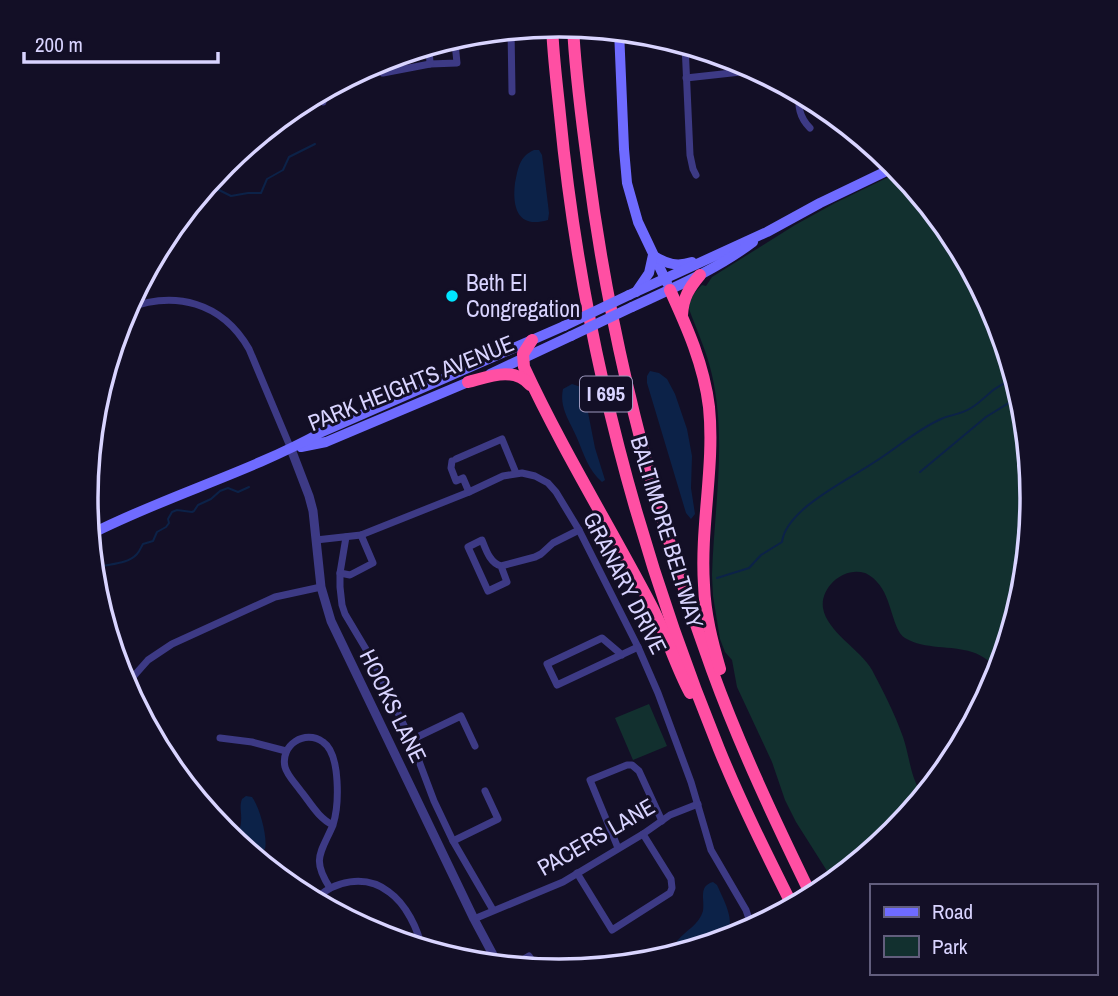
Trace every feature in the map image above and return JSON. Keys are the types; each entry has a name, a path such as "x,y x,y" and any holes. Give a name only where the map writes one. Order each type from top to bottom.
{"highway":[{"name":"BALTIMORE BELTWAY","path":"553,37 564,160 595,349 641,532 719,750 789,898"},
{"name":"BALTIMORE BELTWAY","path":"574,37 595,224 606,284 634,416 664,527 686,597 740,740 808,886"},
{"path":"682,316 685,295 701,275"},
{"path":"667,285 699,360 709,406 710,454 704,583 708,625 740,740"},
{"path":"532,340 522,359 534,390 650,603 682,677 719,750"},
{"path":"468,382 510,374 526,380 534,390"}],"main road":[{"path":"619,41 627,183 638,222 667,285"},
{"name":"PARK HEIGHTS AVENUE","path":"290,449 326,442 522,359 632,307 713,257 885,172"},
{"name":"PARK HEIGHTS AVENUE","path":"99,530 290,449 322,432 632,294 701,275 736,255 767,232"},
{"path":"653,255 676,265 713,257"},
{"path":"632,294 649,273 653,255"},
{"path":"343,434 366,418 367,412 378,414 401,410"}],"street":[{"path":"511,40 512,92"},
{"path":"383,73 430,64 457,63 456,49"},
{"path":"685,54 690,155 696,175"},
{"path":"430,55 430,64"},
{"path":"686,78 737,72"},
{"path":"799,104 801,117 810,128"},
{"path":"141,302 180,300 197,304 226,321 249,349 290,449"},
{"path":"316,540 361,535 469,492 503,476 516,473 502,439 454,460 451,468 456,481 463,478 469,492"},
{"name":"HOOKS LANE","path":"290,449 313,510 321,587 331,621 493,954"},
{"name":"GRANARY DRIVE","path":"516,473 535,476 548,482 579,530 638,647 679,747 711,850 749,918"},
{"path":"501,566 507,582 488,591 468,547 482,540 495,565 501,566 535,557 553,543 579,530"},
{"path":"340,573 350,575 373,564 361,535"},
{"path":"346,537 340,573 340,596 345,614 373,661 411,740 453,841 493,910"},
{"path":"134,676 148,660 172,644 275,597 321,587"},
{"path":"622,655 601,638 547,664 557,685 622,655 638,647"},
{"path":"411,740 461,716 475,746"},
{"path":"330,888 320,869 319,857 333,825 337,811 338,789 332,757 327,745 319,739 306,737 296,740 286,751 285,765 289,775 322,818 333,825"},
{"path":"220,738 252,742 286,751"},
{"path":"618,848 590,780 627,765 636,767 662,821"},
{"path":"453,841 498,819 485,791"},
{"name":"PACERS LANE","path":"474,919 548,889 643,834 670,815 698,804"},
{"path":"577,873 612,930 670,892 672,888 671,879 643,834"},
{"path":"323,894 345,882 361,881 378,885 388,890 404,908 419,938"}],"green space":[{"path":"889,177 943,242 973,294 1005,379 1016,438 1020,498 1011,588 1005,617 990,662 972,652 929,646 905,638 897,628 882,588 875,579 866,574 857,572 842,575 825,593 823,608 826,617 837,633 867,662 885,694 918,787 863,845 828,873 785,800 772,762 737,687 732,660 725,652 720,639 712,575 719,425 712,375 689,309 695,293 702,285 706,286 712,277 835,203"},
{"path":"649,704 667,746 633,760 615,718"}],"water":[{"path":"539,150 542,155 549,213 548,220 530,222 519,214 516,208 515,183 519,165 525,156"},
{"path":"650,371 667,379 687,429 692,456 691,488 695,514 691,519 686,513 647,383"},
{"path":"572,384 581,387 584,392 595,448 605,480 602,482 587,462 564,408 563,389"},
{"path":"246,796 255,801 265,837 265,849 262,851 239,829 242,799"},
{"path":"713,882 717,885 729,914 729,927 677,944 677,941 701,916 704,890"}],"waterway":[{"path":"215,191 231,196 261,193 267,179 283,170 289,157 315,144"},
{"path":"717,578 749,568 761,555 782,542 794,518 820,496 923,429 967,410 1006,383"},
{"path":"920,472 986,417 1010,402"},
{"path":"103,566 132,558 143,544 153,541 157,532 166,527 172,512 192,512 220,491 228,488 238,492 249,487"}],"place":[{"name":"Beth El Congregation","path":"452,296"}]}
